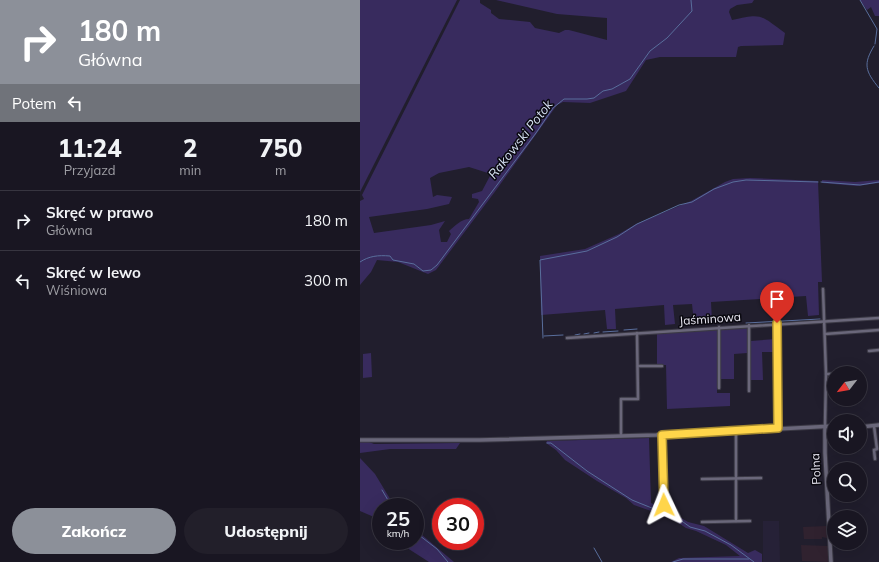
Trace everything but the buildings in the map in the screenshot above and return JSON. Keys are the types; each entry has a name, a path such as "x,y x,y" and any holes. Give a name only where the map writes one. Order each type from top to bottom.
{"street":[{"name":"Polna","path":"823,289 826,374 825,453 831,562"},
{"name":"Jaśminowa","path":"567,338 777,323 879,318"},
{"path":"777,323 778,428"},
{"path":"749,325 750,391"},
{"path":"719,327 719,388"},
{"path":"825,334 879,330"},
{"path":"621,436 622,399 638,399 637,333"},
{"path":"869,351 879,350"},
{"path":"638,366 662,366"},
{"path":"867,426 879,425"},
{"path":"360,440 480,440 662,435 826,426"},
{"path":"874,426 877,449 874,450 875,459"},
{"path":"736,431 736,521"},
{"path":"662,435 664,505"},
{"path":"702,479 761,478"},
{"path":"702,522 750,522"}],"shaded area":[{"path":"360,0 457,0 360,192"},
{"path":"460,0 480,0 480,3 491,10 491,13 499,19 530,22 535,28 559,33 569,30 607,40 607,18 557,14 496,0 754,0 752,3 737,5 730,9 729,12 732,20 756,16 761,17 771,22 785,33 783,45 741,46 738,47 736,57 660,57 646,60 626,91 590,103 563,102 557,105 494,193 436,270 428,274 398,262 377,260 371,272 360,285 360,201 364,199 362,195","holes":["469,167 491,174 482,191 472,194 472,198 478,199 479,202 469,219 461,221 449,231 451,234 447,242 441,242 439,230 445,221 431,225 374,233 369,217 427,209 449,204 452,197 437,195 433,197 430,178 439,173"]},
{"path":"860,0 879,0 879,16 875,16 871,7 867,10"},
{"path":"750,178 818,181 822,282 818,282 819,315 808,316 806,296 711,302 712,322 694,323 692,304 673,305 675,324 665,325 664,305 615,309 616,329 607,329 605,310 541,315 540,256 585,249 619,234 636,224 691,201 725,182 733,179"},
{"path":"822,180 855,182 879,180 879,183 857,186 822,183"},
{"path":"747,327 747,353 734,354 734,379 720,379 720,329"},
{"path":"717,329 717,393 730,393 730,406 667,409 666,365 657,365 657,333"},
{"path":"776,339 776,352 762,352 763,380 751,380 751,341"},
{"path":"371,353 372,377 363,378 363,354"},
{"path":"649,438 651,503 666,509 688,522 704,526 748,553 755,550 762,554 762,562 671,562 679,558 740,556 726,545 686,528 671,518 634,505 626,498 565,460 556,450 546,443 547,441"},
{"path":"360,442 369,442 374,444 460,443 456,449 390,449 360,453"},
{"path":"360,458 375,474 390,498 372,498 372,516 360,511"},
{"path":"763,521 779,521 780,562 763,562"},
{"path":"827,526 827,538 822,537 822,539 804,539 803,527"},
{"path":"424,537 432,543 432,550 440,550 454,562 429,562 410,550 424,550"},
{"path":"801,545 827,546 828,562 802,561"}],"waterway":[{"name":"Rakowski Potok","path":"360,262 374,256 390,256 393,260 414,264 423,271 431,270 437,265 553,108 564,99 594,98 603,91 612,89 630,79 650,51 667,38 692,11 691,0"},
{"name":"Rakowski Potok","path":"860,0 877,29 875,44"},
{"name":"Rakowski Potok","path":"874,46 870,52 867,67 868,72 879,88"},
{"path":"543,338 540,260 587,251 617,237 637,224 679,205 692,202 714,189 733,182 746,180 818,182"},
{"path":"821,182 860,185 879,182"},
{"path":"746,323 820,319"},
{"path":"624,330 637,329"},
{"path":"603,332 618,331"},
{"path":"594,333 599,332"},
{"path":"584,334 589,333"},
{"path":"575,335 580,334"},
{"path":"544,336 563,335"},
{"path":"547,443 551,443 587,471 632,500 679,519 690,527 705,531 731,545 754,562"},
{"path":"382,490 387,498"},
{"path":"424,539 437,549 448,562"},
{"path":"594,548 602,562"},
{"path":"673,562 683,559 749,559"}],"route":[{"path":"664,505 662,435 778,428 777,323"}]}
